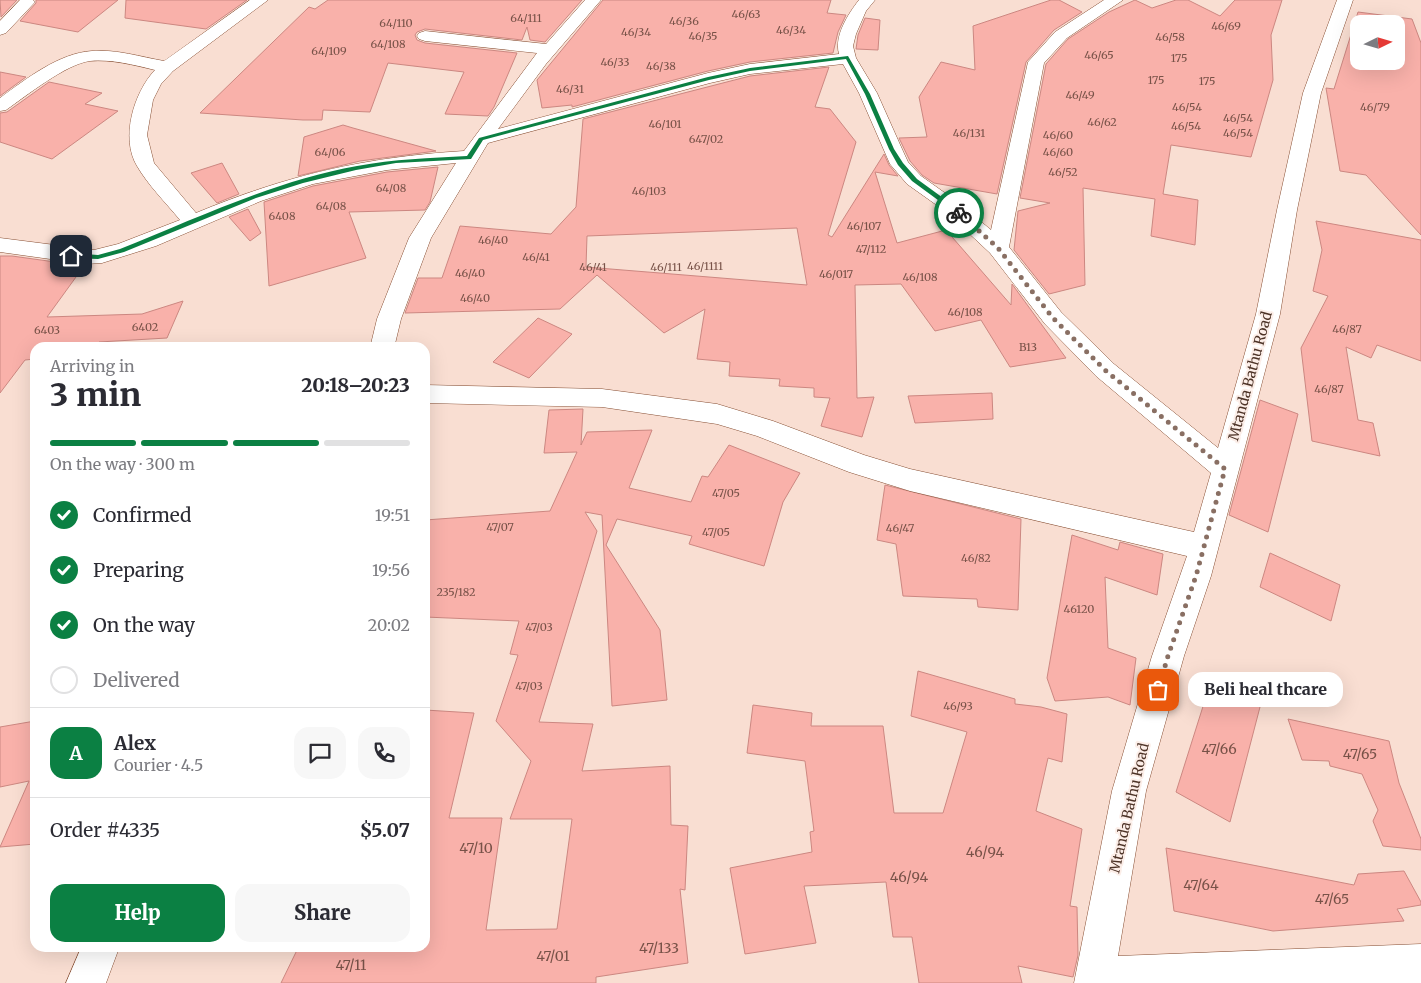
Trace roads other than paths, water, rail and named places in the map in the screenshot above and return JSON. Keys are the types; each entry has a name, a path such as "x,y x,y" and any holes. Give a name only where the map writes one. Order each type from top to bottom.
{"street":[{"path":"193,222 144,164 138,135 144,100 153,82 167,66 260,0"},
{"path":"383,342 389,319 420,238 469,158 481,139 550,49 593,0"},
{"path":"867,0 859,10 848,34 845,46 848,58 868,94 900,164 914,180 952,207 998,248 1053,318 1105,370 1225,469"},
{"path":"998,248 1036,62 1061,35 1115,0"},
{"name":"Mtanda Bathu Road","path":"1094,980 1130,791 1168,656 1196,576 1268,314 1287,210 1312,93 1346,0"},
{"path":"0,9 29,1"},
{"path":"0,30 29,1"},
{"path":"425,36 550,49"},
{"path":"0,106 21,91 84,57 100,56 167,66"},
{"path":"481,139 708,78 750,69 848,58"},
{"path":"0,245 86,258 98,257 122,251 254,197 301,181 356,168 396,162 469,158"},
{"path":"430,394 602,398 717,414 764,428 858,464 910,480 1204,547"},
{"path":"86,983 98,952"},
{"path":"1094,980 1278,968 1421,964"}],"place":[{"name":"Beli heal thcare","path":"1158,690"}]}
